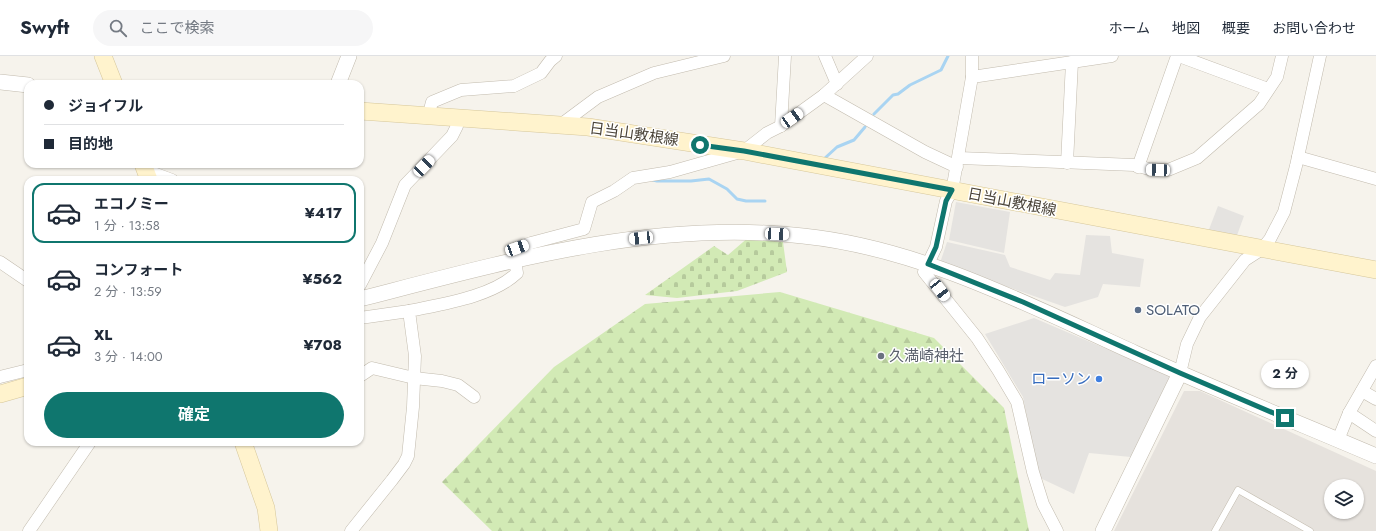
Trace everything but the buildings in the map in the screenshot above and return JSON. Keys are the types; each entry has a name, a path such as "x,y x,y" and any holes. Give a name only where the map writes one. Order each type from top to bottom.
{"main road":[{"path":"103,56 112,80"},
{"name":"日当山敷根線","path":"364,111 458,119 502,120 588,128 744,151 1376,270"},
{"path":"0,394 24,387"},
{"path":"244,446 266,508 269,531"}],"street":[{"path":"340,80 349,56"},
{"path":"428,117 432,102 461,90 514,86 541,73 556,56"},
{"path":"559,126 598,97 654,73 724,56"},
{"path":"781,126 785,56"},
{"path":"825,56 837,84"},
{"path":"364,317 409,311 458,301 509,280 517,273 515,260 517,248 584,229 592,202 634,178 670,172 744,151 767,132 781,126 824,95 867,56"},
{"path":"972,56 972,77 952,190 946,201 936,247 924,272 977,338 1017,402 1033,472 1043,504 1057,531"},
{"path":"972,77 1069,60 1112,56"},
{"path":"1138,166 1178,56 1268,89"},
{"path":"824,95 925,152 958,162 1067,163 1138,166 1150,170 1168,170 1197,158 1259,104 1277,76 1282,56"},
{"path":"1103,531 1180,373 1187,344 1200,316 1244,260 1262,249 1270,238 1284,212 1298,157 1320,56"},
{"path":"1067,163 1069,60"},
{"path":"0,82 24,85"},
{"path":"364,277 382,243 405,185 452,136 457,126 458,119"},
{"path":"1298,157 1376,178"},
{"path":"146,171 160,176"},
{"path":"364,298 515,260 627,240 699,233 753,233 801,235 846,242 928,264 1023,302 1180,373 1376,456"},
{"path":"0,262 24,278"},
{"path":"354,530 401,469 408,456 413,414 415,356 409,311"},
{"path":"1338,440 1349,414 1376,366"},
{"path":"364,373 372,368 414,378 442,381 458,385 474,397"},
{"path":"0,377 24,371"},
{"path":"1362,391 1376,399"},
{"path":"1349,414 1376,431"},
{"path":"29,531 87,446"}],"lane":[{"path":"1215,531 1238,490 1310,531"}],"shaded area":[{"path":"956,202 1010,212 1004,253 949,240"},
{"path":"1218,206 1244,216 1236,238 1208,232"},
{"path":"1086,235 1110,236 1112,253 1144,259 1140,287 1103,284 1098,297 1065,307 940,263 947,242 1005,255 1010,267 1050,280 1055,273 1080,275"},
{"path":"1034,318 1170,376 1131,457 1089,453 1074,494 1038,477 1023,397 985,334"},
{"path":"1184,391 1200,391 1376,471 1376,531 1114,531"}],"green space":[{"path":"750,236 783,242 787,272 737,291 677,298 645,295 714,246 728,255"},
{"path":"780,292 934,338 1004,408 1029,531 492,531 442,482 554,367 645,304"}],"waterway":[{"path":"874,114 893,95 898,94 910,85 941,70 948,56"},
{"path":"825,158 837,147 854,140 865,127"},
{"path":"653,180 691,181 709,179 727,189 737,199 746,201 765,201"}],"place":[{"name":"SOLATO","path":"1138,310"},
{"name":"久満崎神社","path":"881,356"},
{"name":"ローソン","path":"1099,379"}],"route":[{"path":"700,145 744,151 952,190 946,201 936,247 928,264 1023,302 1180,373 1285,418"}]}
